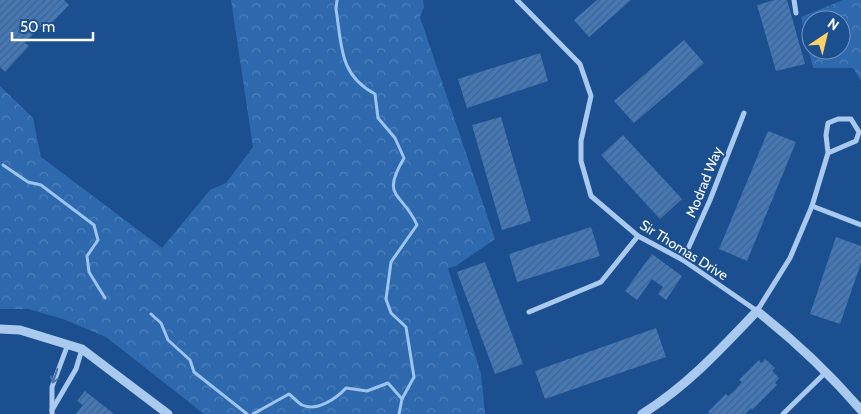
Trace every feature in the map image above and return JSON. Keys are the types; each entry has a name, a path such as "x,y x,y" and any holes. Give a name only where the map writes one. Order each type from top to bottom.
{"street":[{"name":"Sir Thomas Drive","path":"517,0 580,64 590,96 581,141 580,161 591,196 638,236 683,260 757,311"},
{"path":"794,0 796,13"},
{"name":"Modrad Way","path":"683,260 710,200 744,113"},
{"path":"642,414 663,400 716,354 757,311 790,258 812,206 828,152 826,135 828,123 838,119 851,119 859,132 856,141 828,152"},
{"path":"812,206 861,225"},
{"path":"529,312 601,282 638,236"},
{"path":"757,311 792,338 827,371 861,410"},
{"path":"0,329 20,330 82,349 168,414"},
{"path":"52,412 52,387 68,344"},
{"path":"52,412 76,369 82,349"},
{"path":"783,414 827,371"}],"green space":[{"path":"231,0 423,0 424,7 420,17 495,239 456,266 448,268 481,374 485,414 204,414 106,337 63,319 28,309 0,309 0,86 33,118 41,157 162,248 210,190 226,183 253,147"},
{"path":"843,0 861,0 861,81 853,68 813,68 811,60 851,60 851,10 818,10"}],"building":[{"path":"0,0 64,0 69,5 44,31 40,27 25,43 29,46 5,72 0,67"},
{"path":"597,0 631,0 589,37 574,20"},
{"path":"775,0 787,0 801,50 801,60 804,60 805,64 776,71 757,5"},
{"path":"684,40 704,63 634,123 614,101"},
{"path":"540,53 548,81 467,108 458,79"},
{"path":"501,117 531,221 502,230 472,125"},
{"path":"768,131 796,142 747,261 719,249"},
{"path":"623,135 682,199 660,219 601,155"},
{"path":"591,227 600,256 517,282 509,254"},
{"path":"836,237 861,246 861,263 840,324 810,314"},
{"path":"652,254 682,276 666,300 658,294 663,287 652,279 637,300 625,291"},
{"path":"485,262 523,364 495,374 457,272"},
{"path":"656,328 666,357 545,399 535,371"},
{"path":"765,359 775,368 772,371 779,378 775,383 777,385 752,410 751,408 745,414 710,414 708,412 726,394 728,396 734,391 742,382 739,380 759,360 761,363"},
{"path":"85,391 114,414 76,414 83,405 77,401"}],"waterway":[{"path":"337,0 336,9 344,58 348,69 355,78 375,94 378,118 395,138 404,158 397,171 394,188 417,225 391,262 386,299 391,313 406,327 414,377 402,399 399,414"},
{"path":"3,165 28,182 41,185 94,225 98,240 87,256 89,272 105,298"},
{"path":"151,314 161,323 168,340 190,360 194,372 247,414"},
{"path":"253,414 289,394 302,405 314,407 332,400 346,388 367,391 388,383 402,399"}]}
